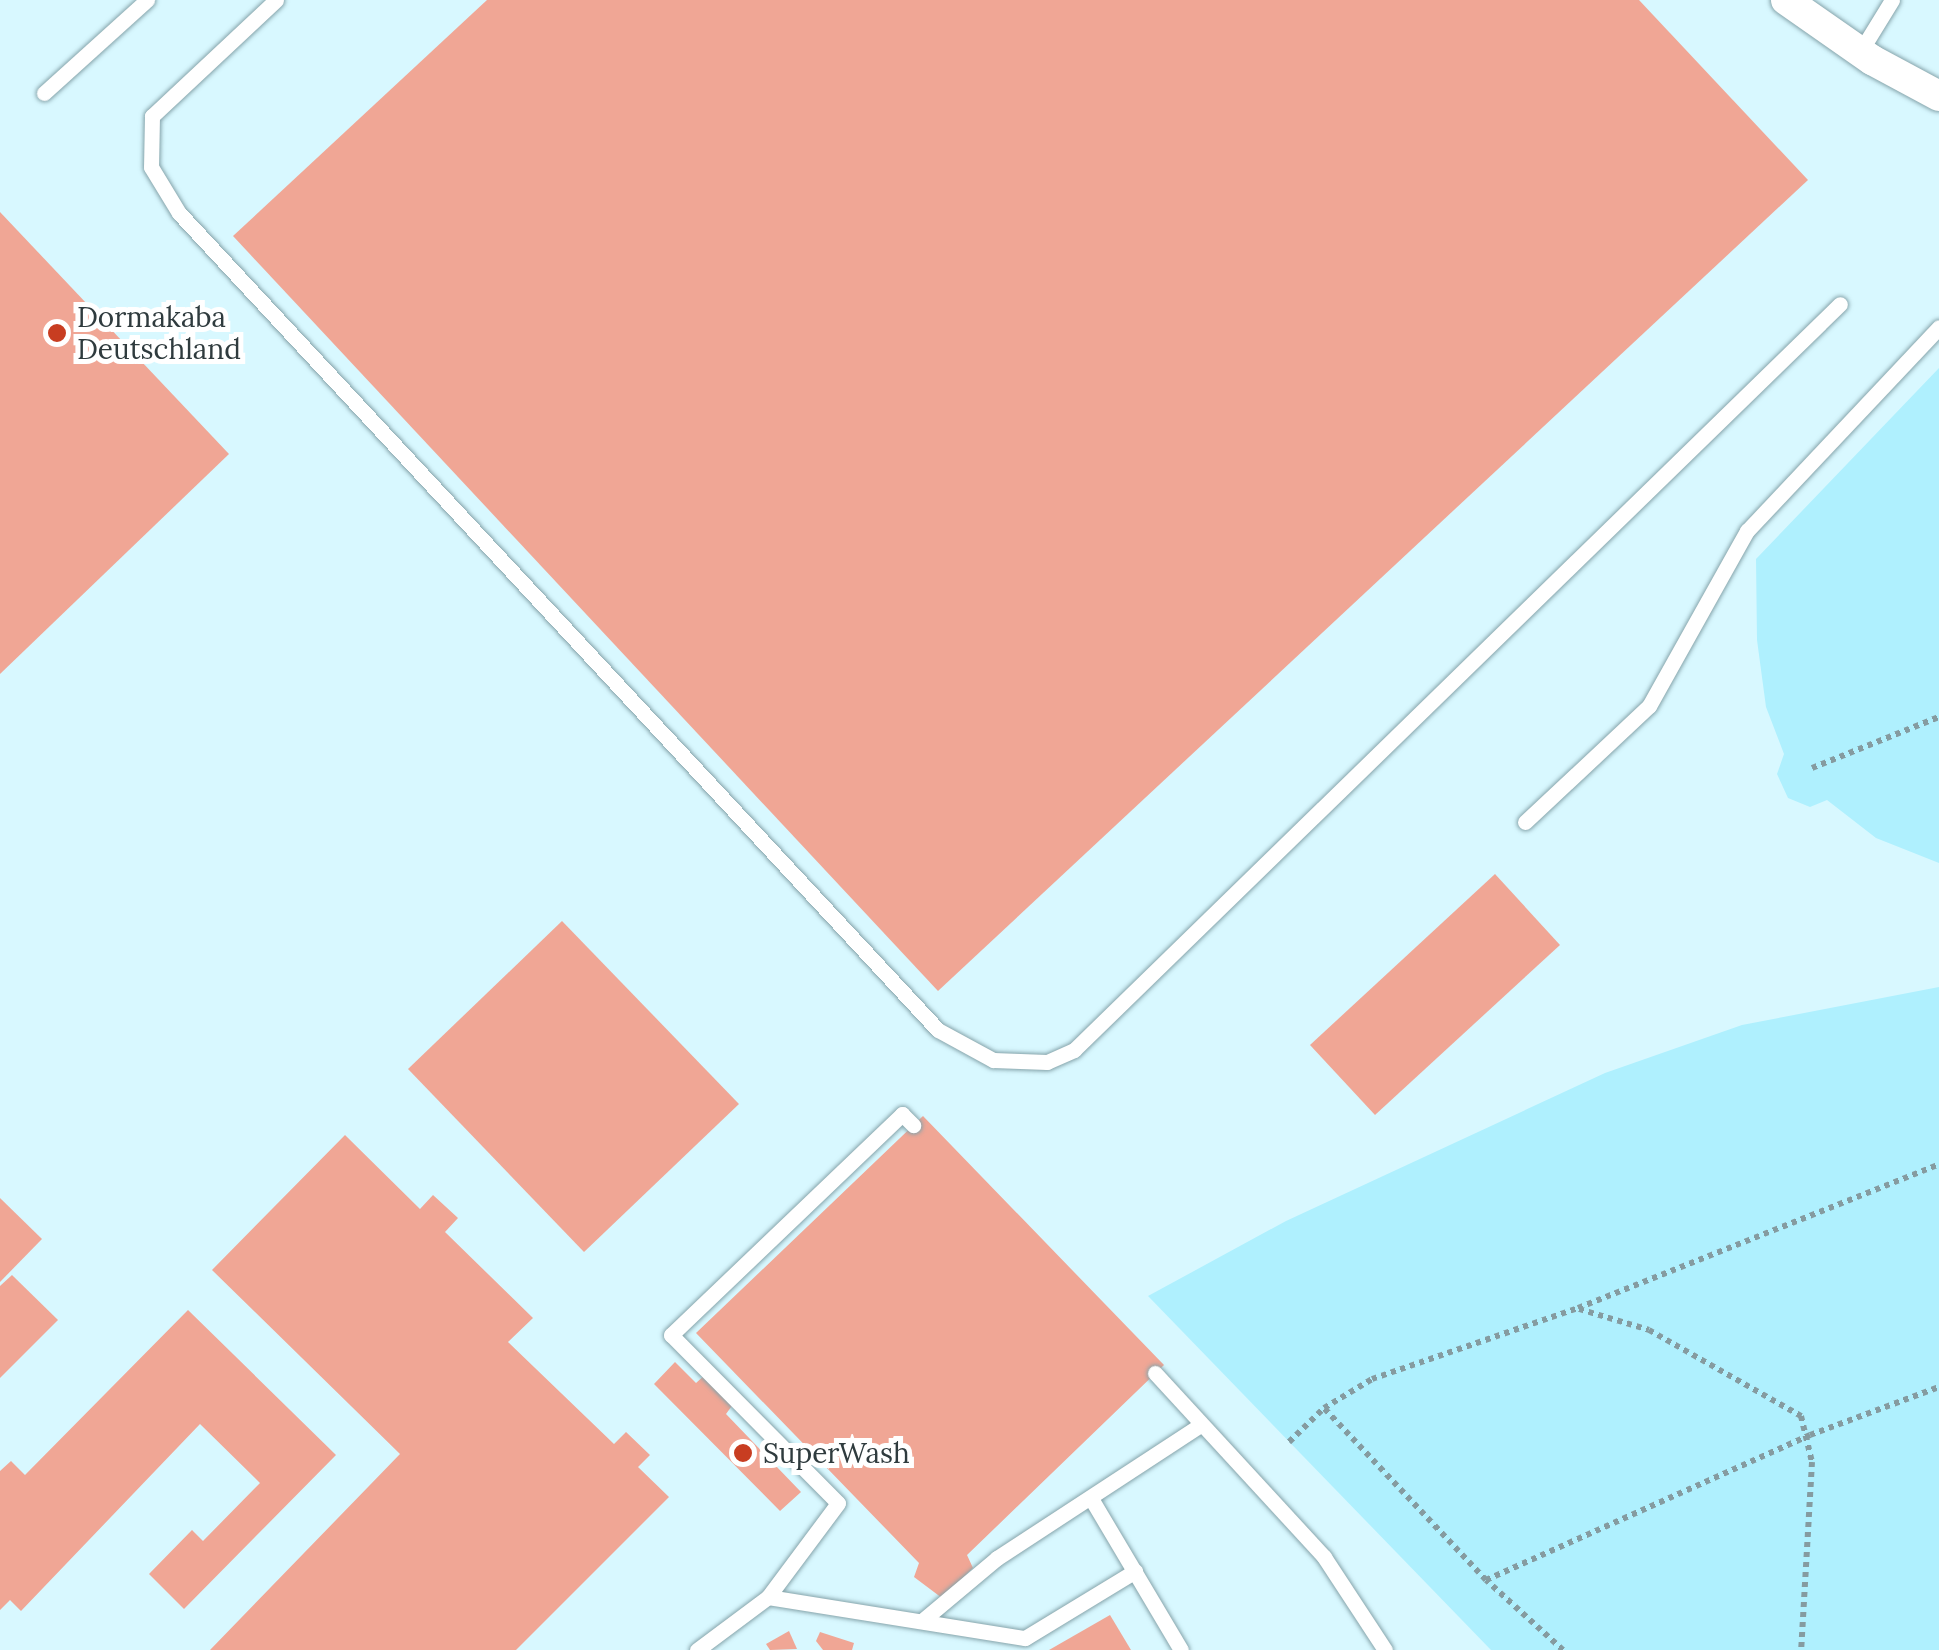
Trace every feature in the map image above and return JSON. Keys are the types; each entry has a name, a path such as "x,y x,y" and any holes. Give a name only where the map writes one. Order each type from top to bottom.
{"street":[{"path":"1786,0 1860,52 1939,96"}],"lane":[{"path":"44,93 147,0"},
{"path":"276,0 152,116 151,167 180,213 938,1030 992,1060 1046,1062 1074,1050 1840,304"},
{"path":"1860,52 1892,0"},
{"path":"1525,822 1649,706 1747,532 1939,327"},
{"path":"697,1650 768,1597 838,1503 672,1335 902,1114 913,1125"},
{"path":"1155,1373 1199,1426 1268,1490 1324,1557 1385,1650"},
{"path":"923,1620 998,1558 1092,1500 1199,1426"},
{"path":"1092,1500 1182,1650"},
{"path":"768,1597 1025,1638 1135,1571"}],"path":[{"path":"1812,768 1939,717"},
{"path":"1289,1442 1324,1408 1372,1379 1578,1308 1939,1164"},
{"path":"1578,1308 1649,1330 1801,1416 1810,1436 1802,1650"},
{"path":"1486,1580 1810,1436 1939,1387"},
{"path":"1324,1408 1486,1580 1562,1650"}],"shaded area":[{"path":"1939,368 1939,863 1876,838 1827,800 1810,807 1788,798 1777,774 1784,754 1766,707 1757,640 1756,559"},
{"path":"1939,987 1939,1650 1491,1650 1148,1296 1286,1221 1605,1073 1742,1025"}],"building":[{"path":"487,0 1639,0 1808,180 938,991 233,236"},
{"name":"Dormakaba Deutschland","path":"0,212 229,454 0,674"},
{"path":"1495,874 1560,945 1375,1115 1310,1045"},
{"path":"562,921 739,1104 584,1252 408,1069"},
{"path":"923,1116 1164,1365 967,1555 973,1568 942,1598 914,1577 919,1563 696,1333"},
{"path":"345,1135 420,1209 433,1195 458,1218 445,1232 533,1318 508,1342 614,1444 626,1432 650,1455 638,1467 669,1497 516,1650 210,1650 400,1454 212,1270"},
{"path":"0,1198 42,1239 0,1282"},
{"path":"12,1275 58,1320 0,1378 0,1286"},
{"path":"188,1310 336,1455 184,1609 149,1574 192,1530 203,1541 260,1483 200,1424 21,1611 10,1600 0,1610 0,1471 11,1461 25,1475"},
{"name":"SuperWash","path":"675,1362 696,1383 706,1374 734,1403 726,1414 801,1492 780,1511 654,1384"},
{"path":"1110,1615 1131,1650 1049,1650"},
{"path":"789,1631 797,1649 770,1650 766,1644"},
{"path":"820,1632 854,1643 852,1650 823,1650 816,1641"}],"place":[{"name":"Dormakaba Deutschland","path":"57,333"},
{"name":"SuperWash","path":"743,1453"}]}
